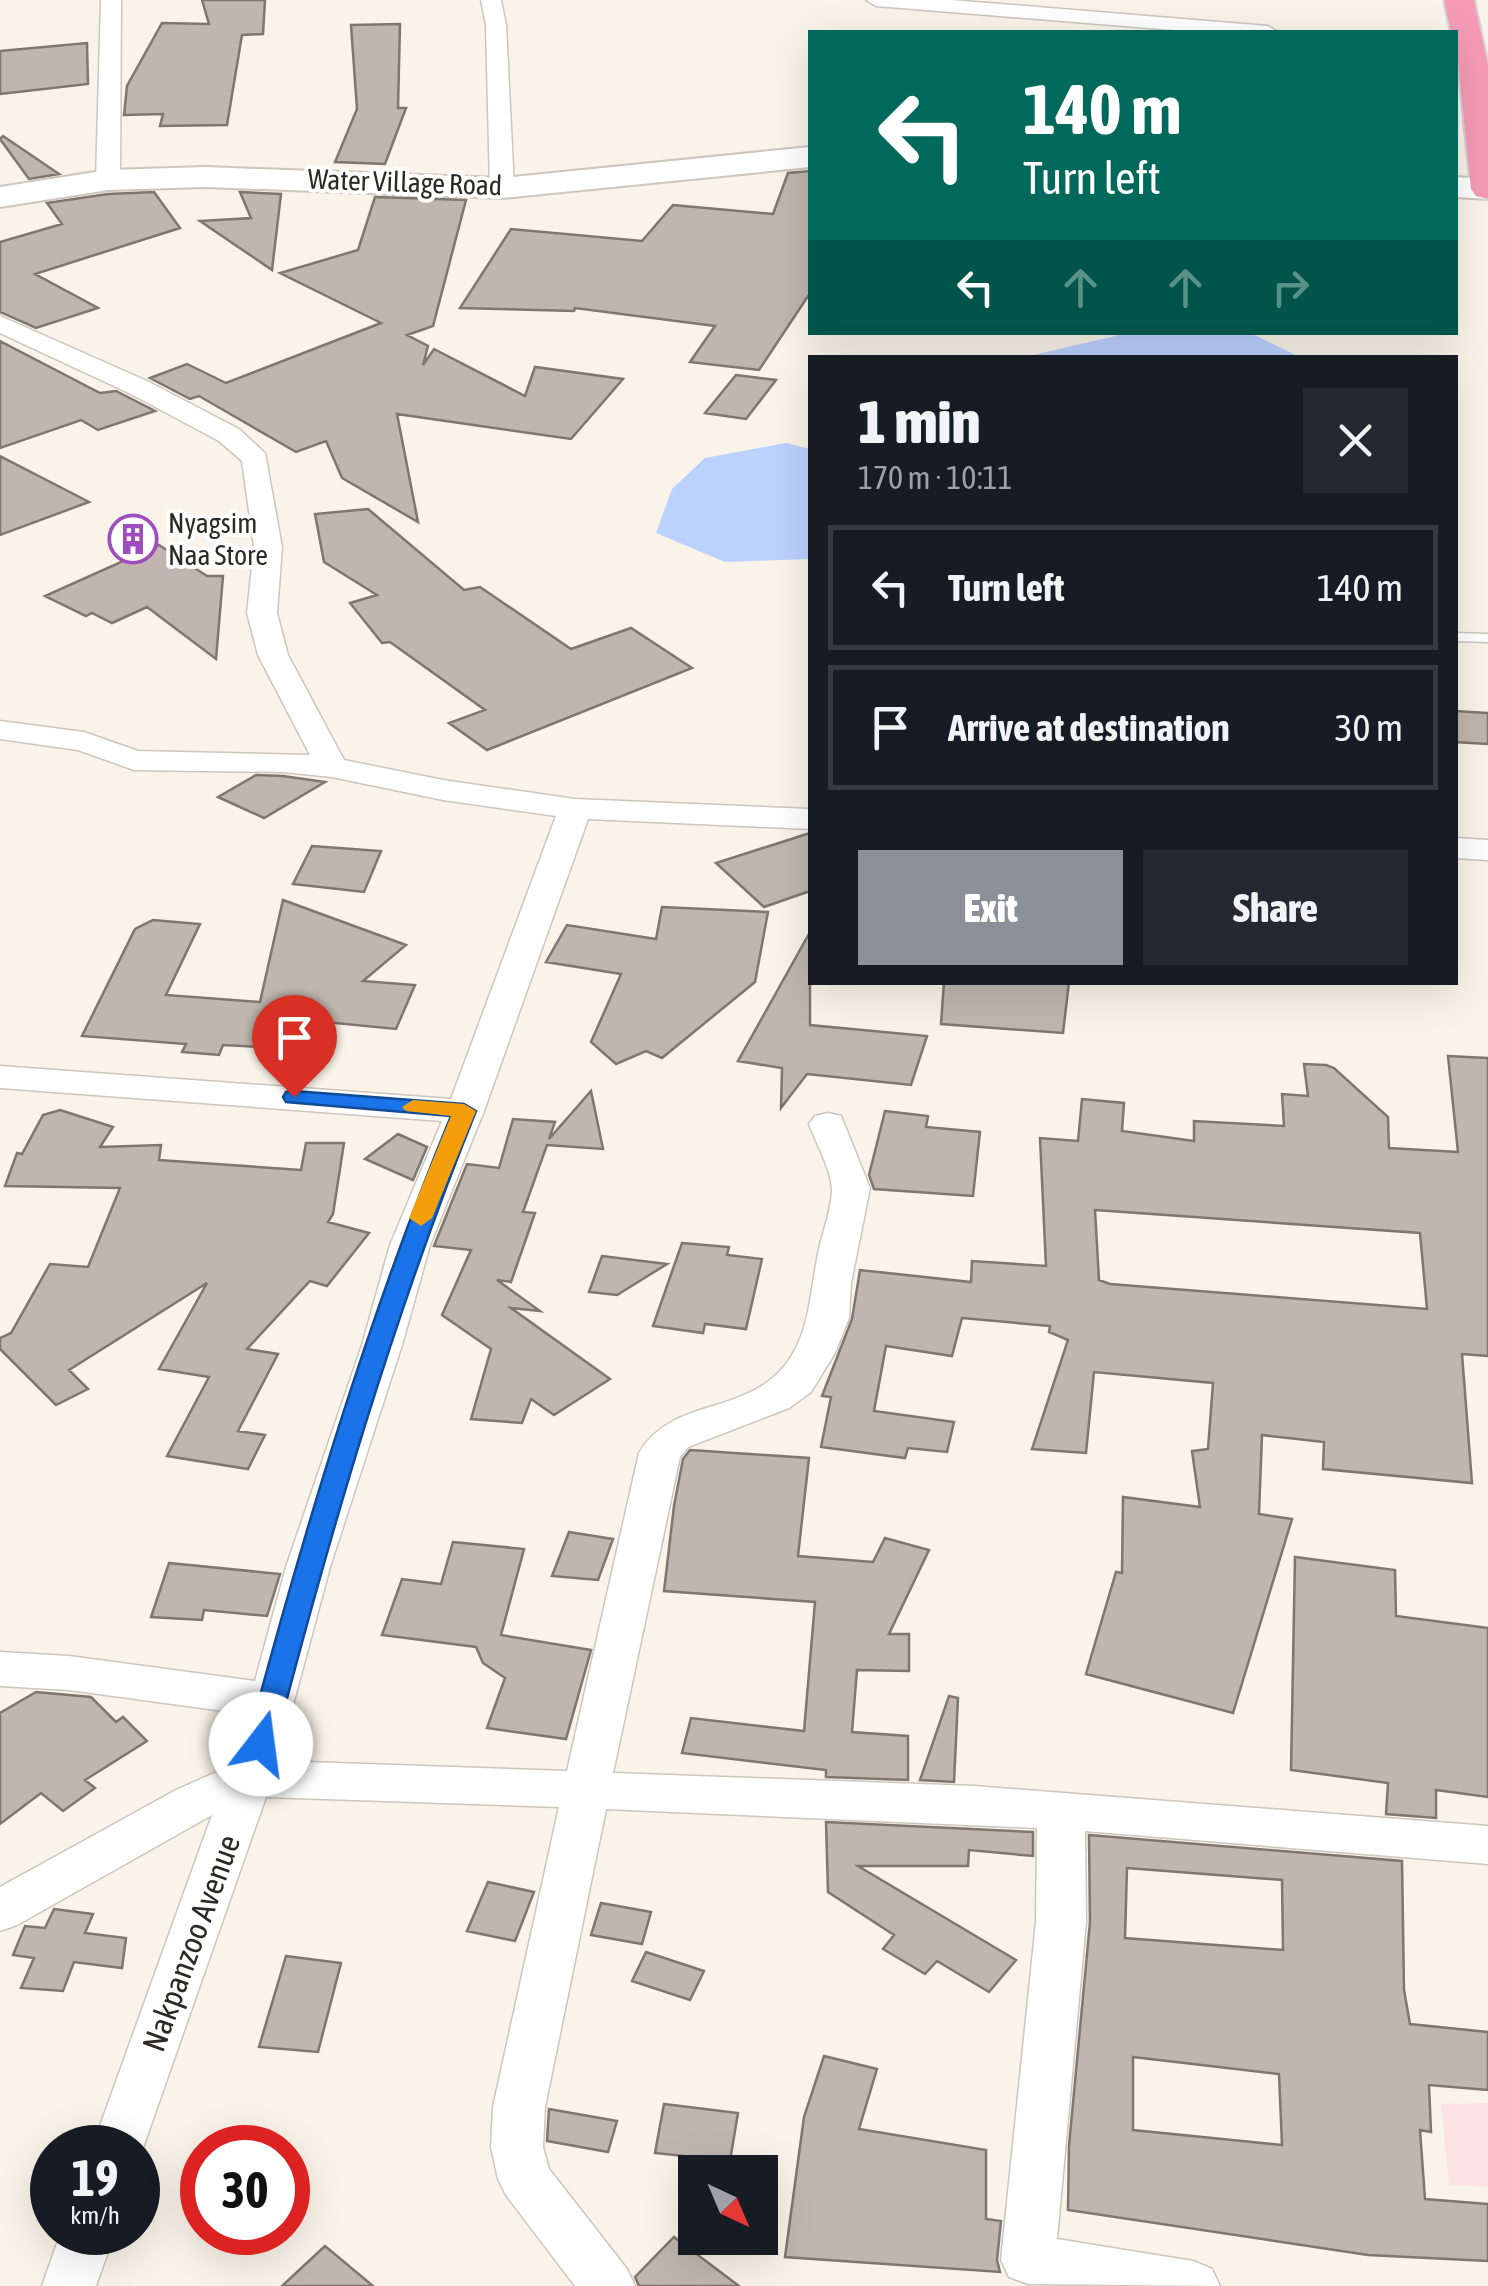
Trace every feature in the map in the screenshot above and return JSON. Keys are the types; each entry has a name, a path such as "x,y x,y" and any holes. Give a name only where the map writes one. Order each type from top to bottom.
{"highway":[{"path":"1458,0 1462,47 1482,104 1487,181"}],"street":[{"path":"108,180 111,0"},
{"path":"491,0 496,25 502,188"},
{"path":"876,0 1244,30"},
{"name":"Water Village Road","path":"0,197 108,180 303,178 502,188 808,156"},
{"path":"1458,186 1487,181"},
{"path":"0,324 229,435 256,459 268,546 262,614 273,655 332,768"},
{"path":"0,730 84,740 134,760 284,762 575,809 808,819"},
{"name":"Nakpanzoo Avenue","path":"126,2125 249,1778 308,1566 410,1245 464,1111 575,809"},
{"path":"1458,848 1488,850"},
{"path":"0,1076 464,1111"},
{"path":"608,2286 525,2179 517,2148 519,2108 660,1453 672,1437 774,1398 796,1382 815,1353 829,1318 831,1283 851,1188 828,1124"},
{"path":"0,1669 68,1673 273,1701"},
{"path":"0,1911 193,1803 249,1778 1062,1810 1488,1845"},
{"path":"1062,1810 1060,1922 1027,2273 1091,2266 1193,2286"},
{"path":"69,2286 80,2255"}],"lane":[{"path":"1458,637 1488,638"}],"shaded area":[{"path":"1488,2103 1488,2187 1449,2185 1441,2104"}],"water":[{"path":"1120,335 1254,335 1296,355 1033,355"},
{"path":"786,443 808,448 808,559 725,562 656,533 672,489 705,458"}],"building":[{"path":"202,0 265,0 263,34 242,35 227,125 160,126 163,114 124,115 127,86 162,23 209,24"},
{"path":"400,24 398,108 406,108 385,164 335,162 357,109 351,25"},
{"path":"87,43 88,84 0,94 0,51"},
{"path":"3,136 59,174 29,179 0,139"},
{"path":"808,171 808,296 759,370 690,362 715,326 575,308 460,308 511,229 642,241 673,205 773,214 788,173"},
{"path":"154,192 180,228 35,274 98,308 36,328 0,312 0,242 62,224 47,203"},
{"path":"240,192 281,194 272,270 200,221 251,218"},
{"path":"375,197 466,200 433,326 407,335 428,346 423,365 434,349 525,396 535,367 623,379 571,439 397,414 418,522 342,478 326,441 296,452 199,396 190,399 150,378 187,364 226,383 381,323 280,273 358,250"},
{"path":"0,341 100,393 116,391 155,411 98,430 81,420 0,448"},
{"path":"736,375 776,380 746,419 705,413"},
{"path":"0,456 89,502 0,535"},
{"path":"368,509 464,590 480,587 571,649 631,628 692,668 487,750 449,723 485,710 390,642 382,643 350,603 377,595 324,562 315,514"},
{"path":"159,545 207,576 223,576 216,659 147,607 112,623 92,613 86,616 45,596"},
{"path":"1458,711 1488,713 1488,744 1458,742"},
{"path":"256,775 325,782 264,818 218,797"},
{"path":"808,834 808,892 764,907 716,863"},
{"path":"312,846 381,851 364,892 293,884"},
{"path":"283,900 406,945 363,981 415,985 396,1029 305,1020 296,1049 223,1045 219,1055 182,1052 186,1044 82,1036 135,929 153,920 200,924 166,995 260,1002"},
{"path":"662,907 768,912 755,982 662,1058 646,1051 616,1064 591,1042 621,974 546,962 567,925 656,939"},
{"path":"808,936 810,1025 927,1036 911,1085 807,1074 781,1108 782,1068 738,1061"},
{"path":"944,985 1069,985 1063,1033 941,1024"},
{"path":"1448,1056 1488,1058 1488,1356 1462,1354 1472,1483 1323,1469 1324,1442 1262,1435 1259,1514 1292,1519 1233,1713 1086,1674 1116,1572 1122,1573 1123,1497 1200,1507 1192,1451 1208,1449 1213,1383 1094,1372 1086,1453 1032,1449 1068,1340 1049,1332 1050,1326 962,1318 952,1356 886,1346 874,1411 954,1422 947,1452 908,1448 905,1458 821,1447 831,1397 822,1396 852,1319 860,1270 971,1282 972,1261 1046,1266 1040,1138 1078,1141 1082,1099 1124,1103 1122,1131 1194,1141 1194,1121 1284,1126 1282,1094 1308,1096 1304,1064 1326,1065 1388,1117 1389,1148 1458,1152","holes":["1095,1210 1420,1233 1427,1309 1110,1284 1099,1280"]},
{"path":"591,1091 603,1149 547,1145 523,1212 535,1213 511,1282 497,1280 540,1311 511,1308 610,1379 554,1415 531,1399 522,1423 471,1419 491,1349 442,1315 471,1250 434,1246 467,1164 499,1168 513,1119 555,1122 549,1139"},
{"path":"60,1110 113,1127 100,1147 161,1145 159,1160 301,1170 306,1143 344,1143 333,1214 328,1222 369,1233 327,1286 310,1281 247,1349 278,1354 238,1431 265,1435 248,1469 167,1456 209,1377 159,1369 207,1283 69,1370 88,1389 56,1405 0,1349 0,1338 11,1333 50,1264 88,1267 120,1188 5,1186 17,1153 22,1154 43,1115"},
{"path":"885,1111 928,1116 926,1127 980,1132 973,1196 874,1189 869,1175"},
{"path":"398,1134 427,1147 413,1180 365,1159"},
{"path":"682,1243 729,1247 727,1255 762,1259 746,1329 705,1324 703,1333 653,1326"},
{"path":"602,1256 667,1264 617,1295 589,1292"},
{"path":"690,1450 809,1458 798,1556 873,1562 885,1538 929,1550 889,1634 909,1634 909,1671 857,1670 852,1732 908,1736 908,1780 826,1777 826,1770 682,1753 691,1718 804,1731 815,1602 664,1591 674,1506 683,1459"},
{"path":"569,1532 613,1539 598,1580 552,1576"},
{"path":"453,1542 524,1549 501,1635 591,1650 566,1739 487,1728 505,1678 483,1663 476,1647 382,1635 402,1579 441,1584"},
{"path":"1295,1557 1395,1570 1396,1616 1488,1628 1488,1797 1436,1790 1436,1818 1386,1814 1388,1783 1291,1770"},
{"path":"169,1563 280,1574 267,1616 204,1610 202,1620 151,1617"},
{"path":"36,1692 91,1697 116,1722 123,1717 147,1741 85,1780 95,1788 63,1811 41,1793 0,1824 0,1713"},
{"path":"949,1696 958,1698 954,1782 920,1780"},
{"path":"826,1822 1033,1832 1033,1856 969,1850 968,1866 858,1866 1016,1960 989,1992 937,1961 925,1974 883,1949 894,1935 828,1892"},
{"path":"1089,1835 1402,1861 1404,1990 1410,2024 1488,2032 1488,2090 1429,2085 1431,2132 1420,2130 1425,2199 1488,2204 1488,2261 1368,2255 1068,2210 1069,2146 1090,1922","holes":["1127,1868 1282,1880 1283,1950 1125,1938","1133,2057 1279,2074 1282,2145 1133,2130"]},
{"path":"488,1882 534,1892 515,1941 467,1931"},
{"path":"601,1903 651,1912 642,1944 591,1935"},
{"path":"54,1909 93,1914 85,1933 126,1938 122,1968 74,1962 63,1991 21,1988 34,1958 13,1955 25,1926 45,1928"},
{"path":"646,1952 704,1971 690,2000 632,1981"},
{"path":"286,1956 341,1963 318,2052 259,2047"},
{"path":"824,2056 877,2069 859,2129 986,2150 986,2219 1001,2221 997,2260 1000,2272 785,2257 804,2117"},
{"path":"664,2104 738,2113 731,2155 655,2153"},
{"path":"549,2109 617,2121 608,2152 547,2141"},
{"path":"674,2237 678,2240 678,2255 698,2255 739,2286 639,2286 635,2277"},
{"path":"325,2246 373,2286 282,2286"}],"slow traffic":[{"path":"413,1107 464,1111 421,1218"}],"place":[{"name":"Nyagsim Naa Store","path":"133,539"}],"route":[{"path":"261,1744 308,1566 382,1345 410,1245 464,1111 294,1097"}]}
